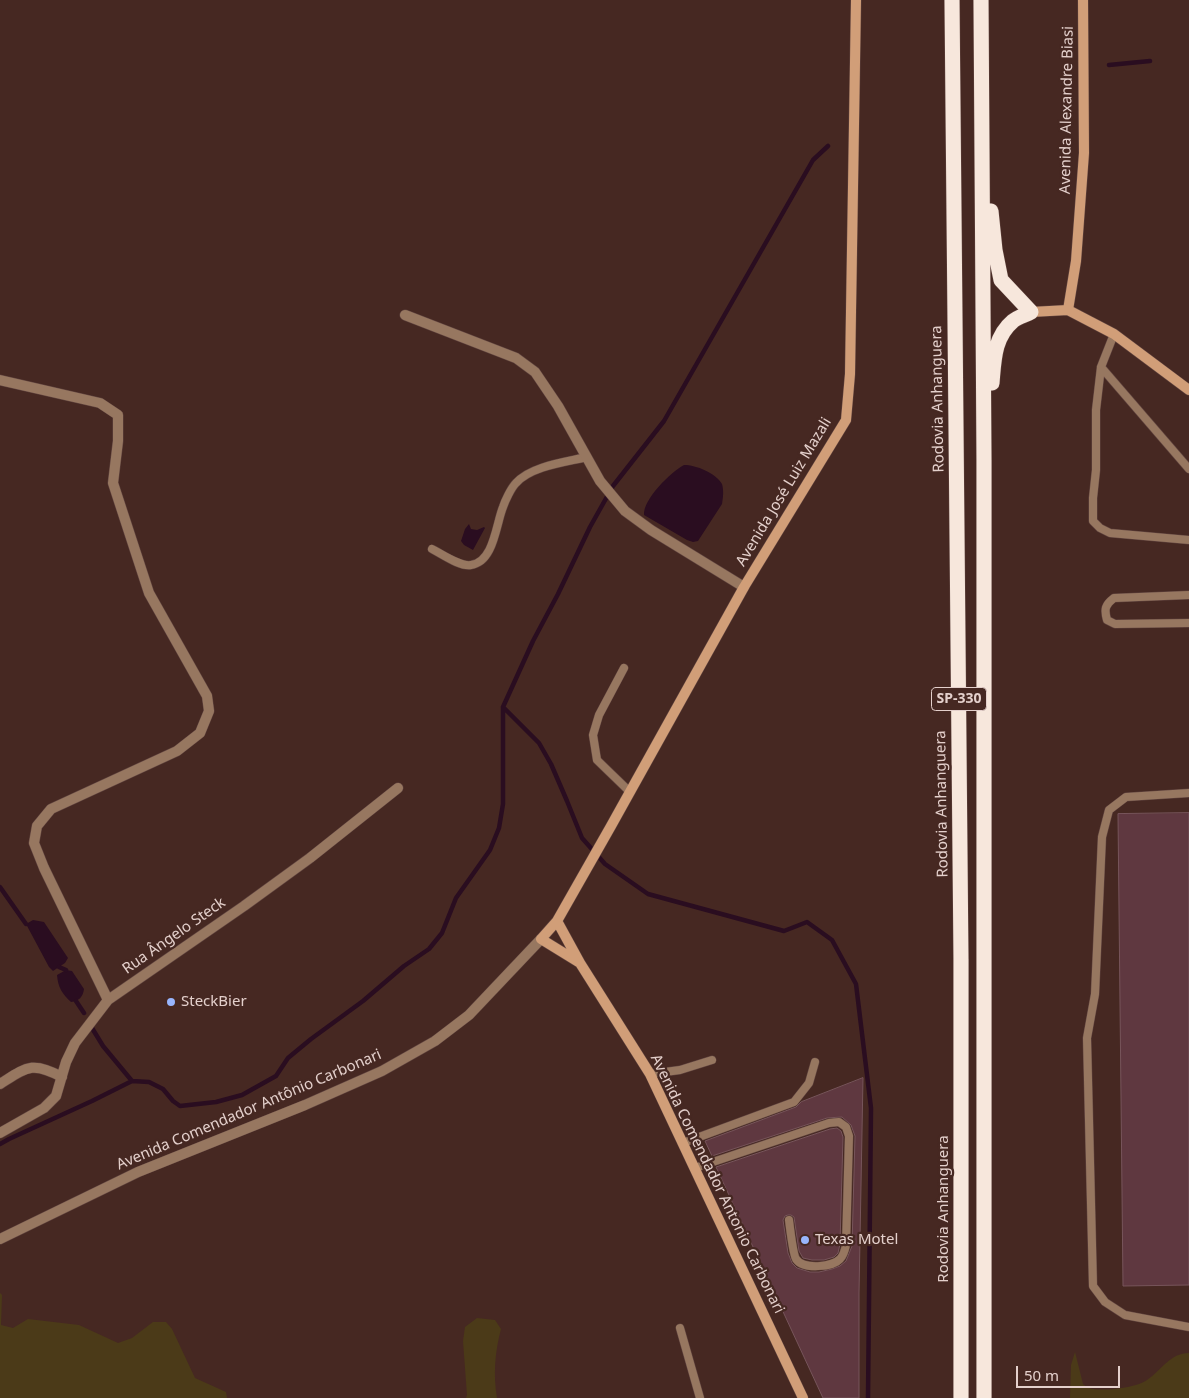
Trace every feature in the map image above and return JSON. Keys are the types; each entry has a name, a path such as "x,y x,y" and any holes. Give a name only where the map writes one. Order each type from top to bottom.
{"highway":[{"name":"Rodovia Anhanguera","path":"952,0 961,949 961,1398"},
{"name":"SP-330","path":"981,0 984,460 984,1398"},
{"path":"982,117 995,250 1001,280 1031,312 1014,320 1004,331 995,347 984,460"}],"main road":[{"name":"Avenida José Luiz Mazali","path":"557,921 744,587 846,420 850,374 856,0"},
{"name":"Avenida Alexandre Biasi","path":"1068,310 1076,261 1084,153 1083,0"},
{"path":"1031,312 1068,310 1114,334 1189,390"},
{"name":"Avenida Comendador Antônio Carbonari","path":"541,939 557,921"},
{"name":"Avenida Comendador Antonio Carbonari","path":"557,921 580,963 650,1074 803,1398"},
{"name":"Avenida Comendador Antonio Carbonari","path":"541,939 580,963"}],"street":[{"path":"405,315 516,358 535,372 558,406 600,481 624,510 651,530 744,587"},
{"path":"0,380 100,404 118,415 118,441 112,483 150,593 207,696 209,711 200,733 177,751 51,809 37,826 34,843 44,868 108,1000"},
{"name":"Rua Ângelo Steck","path":"0,1133 44,1108 56,1096 66,1062 75,1043 108,1000 310,858 398,788"},
{"name":"Avenida Comendador Antônio Carbonari","path":"0,1240 138,1172 305,1105 382,1070 435,1041 469,1015 541,939"},
{"path":"0,1084 21,1071 32,1067 47,1069 62,1077"}],"lane":[{"path":"1114,334 1101,367 1096,410 1096,470 1093,521 1100,528 1110,533 1189,540"},
{"path":"1101,367 1189,469"},
{"path":"432,549 459,563 470,566 480,562 489,551 502,507 516,483 533,471 550,465 587,457"},
{"path":"1189,595 1114,598 1106,603 1104,610 1107,620 1115,624 1189,623"},
{"path":"624,668 600,715 593,735 597,760 630,792"},
{"path":"1189,793 1126,797 1109,810 1102,837 1095,994 1087,1038 1093,1286 1105,1302 1125,1315 1189,1327"},
{"path":"650,1074 680,1070 712,1060"},
{"path":"683,1143 794,1102 809,1083 815,1062"},
{"path":"695,1168 829,1123 839,1122 846,1127 849,1136 846,1245 844,1255 839,1261 829,1264 809,1266 802,1264 796,1259 789,1220"},
{"path":"680,1328 700,1398"}],"shaded area":[{"path":"684,465 700,468 711,473 722,484 723,489 722,504 698,541 693,542 644,515 648,501 653,494 665,480"},
{"path":"469,524 471,529 485,528 473,550 461,541"},
{"path":"33,920 44,922 68,958 65,963 53,971 26,924"},
{"path":"66,970 72,971 84,989 83,994 78,1000 71,1002 65,996 58,983 57,975"},
{"path":"0,1293 2,1295 1,1325 13,1328 28,1319 79,1325 118,1343 132,1338 153,1322 166,1322 172,1329 195,1378 226,1392 227,1398 0,1398"},
{"path":"477,1318 495,1320 501,1329 495,1363 497,1398 466,1398 463,1341 465,1327"},
{"path":"1075,1352 1083,1384 1088,1388 1102,1390 1142,1383 1171,1359 1189,1353 1189,1398 1070,1398 1071,1365"}],"building":[{"path":"1189,813 1189,1285 1123,1286 1118,814"},
{"name":"Texas Motel","path":"863,1078 859,1398 823,1398 716,1167 830,1129 837,1128 841,1131 843,1137 840,1244 838,1253 834,1257 824,1260 803,1258 799,1251 794,1217 788,1215 783,1220 788,1253 792,1263 797,1268 810,1272 832,1269 846,1261 852,1246 855,1136 851,1125 842,1117 827,1118 712,1156 705,1141 796,1107 801,1102"}],"waterway":[{"path":"1109,65 1150,61"},
{"path":"0,1144 132,1081 149,1082 163,1089 180,1106 216,1102 242,1095 276,1076 288,1058 363,1001 404,966 429,949 442,933 456,898 490,850 499,828 503,804 503,707 533,641 590,527 613,486 664,421 813,160 828,146"},
{"path":"503,707 539,743 551,764 582,838 605,864 648,894 784,931 807,922 832,940 856,984 871,1108 868,1398"},
{"path":"0,887 26,924"},
{"path":"59,967 66,970"},
{"path":"76,1001 84,1013"},
{"path":"92,1028 103,1046 132,1081"}],"place":[{"name":"SteckBier","path":"171,1002"},
{"name":"Texas Motel","path":"805,1240"}]}
